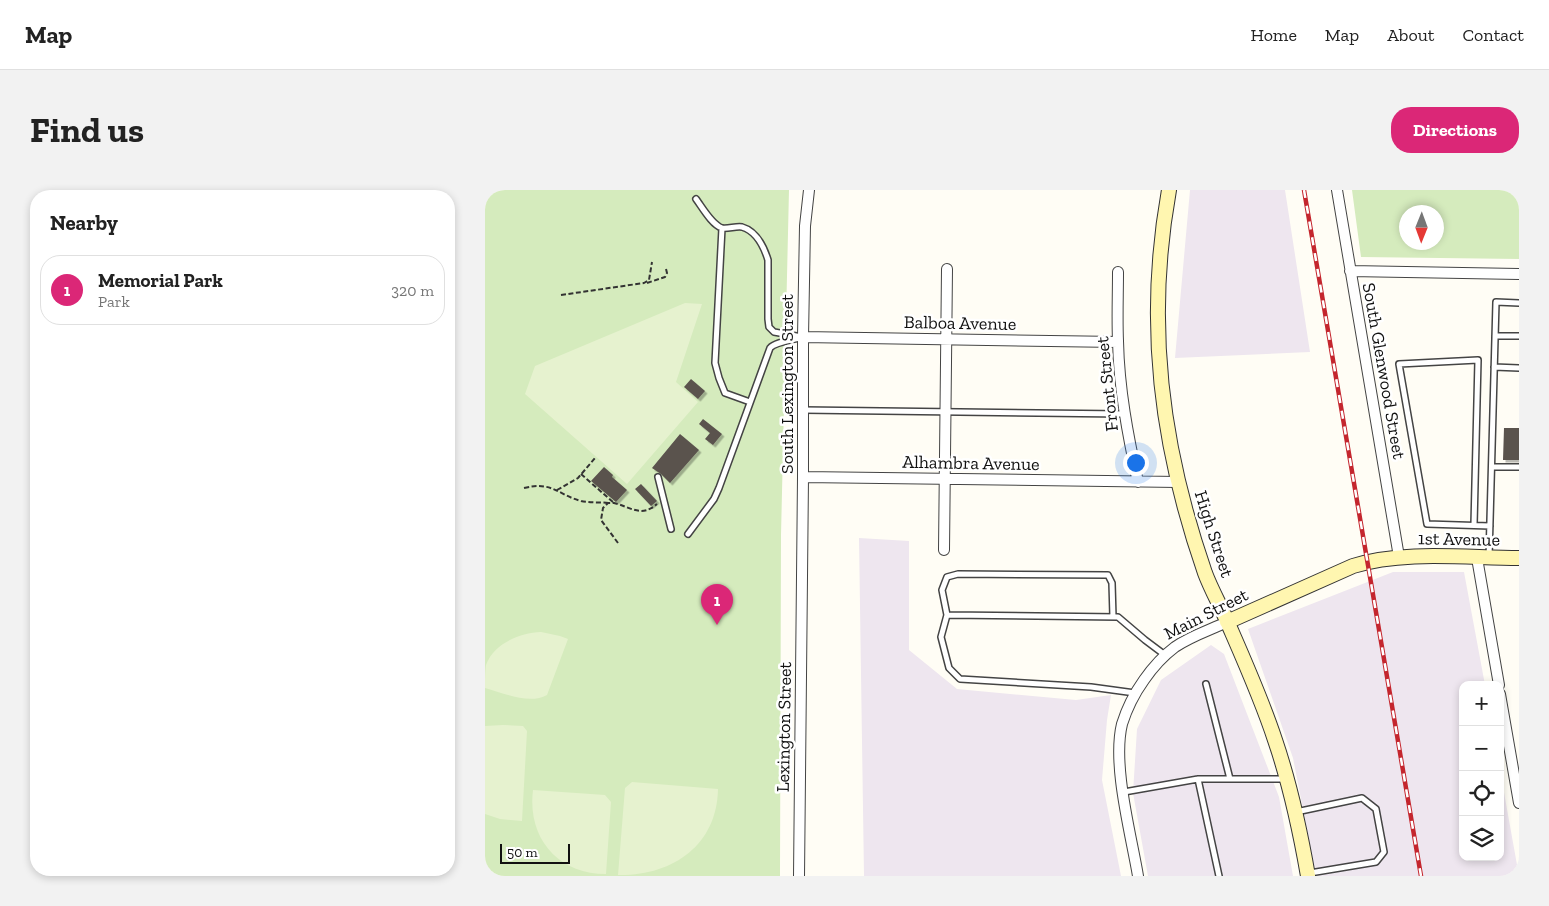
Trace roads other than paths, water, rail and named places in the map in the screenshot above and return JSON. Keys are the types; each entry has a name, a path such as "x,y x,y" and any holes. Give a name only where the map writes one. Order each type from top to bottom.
{"main road":[{"name":"High Street","path":"1169,190 1161,237 1158,271 1158,353 1166,422 1178,482 1203,566 1275,740 1295,812 1307,875"},
{"name":"1st Avenue","path":"1399,556 1519,558"},
{"name":"Main Street","path":"1227,622 1353,566 1367,561 1399,556"}],"street":[{"name":"South Lexington Street","path":"802,578 805,226 809,190"},
{"name":"South Glenwood Street","path":"1337,190 1399,556"},
{"path":"944,550 947,270"},
{"path":"1350,271 1519,274"},
{"name":"Front Street","path":"1118,272 1117,342 1125,414 1138,482"},
{"name":"Balboa Avenue","path":"803,338 1117,342"},
{"name":"Alhambra Avenue","path":"803,477 1138,482"},
{"path":"1138,482 1178,482"},
{"path":"1483,558 1498,681"},
{"name":"Lexington Street","path":"799,876 802,578"},
{"name":"Main Street","path":"1138,876 1120,760 1121,734 1125,715 1135,693 1150,670 1165,655 1185,641 1227,622"},
{"path":"1504,717 1519,803"}],"lane":[{"path":"696,199 714,223 721,228 741,227 751,232 758,239 766,252 768,260 769,326 775,332 803,338"},
{"path":"721,228 715,362 725,393 750,402"},
{"path":"1483,558 1490,526 1496,302 1519,303"},
{"path":"1495,336 1519,336"},
{"path":"688,534 714,499 719,488 769,348 773,344 803,338"},
{"path":"1474,525 1478,360 1399,364 1427,524 1490,526"},
{"path":"1494,368 1519,368"},
{"path":"803,410 1125,414"},
{"path":"1492,467 1519,467"},
{"path":"658,477 671,529"},
{"path":"1113,617 1112,582 1107,575 958,574 947,577 942,590 947,615 941,637 949,668 960,679 1091,687 1135,693"},
{"path":"947,615 1118,617 1165,655"},
{"path":"1206,684 1230,779"},
{"path":"1124,792 1198,779 1287,779"},
{"path":"1198,779 1219,876"},
{"path":"1295,812 1362,798 1376,809 1383,852 1375,862 1307,875"}],"railway":[{"path":"1304,190 1421,876"}],"place":[{"name":"Memorial Park","path":"717,625"}]}
